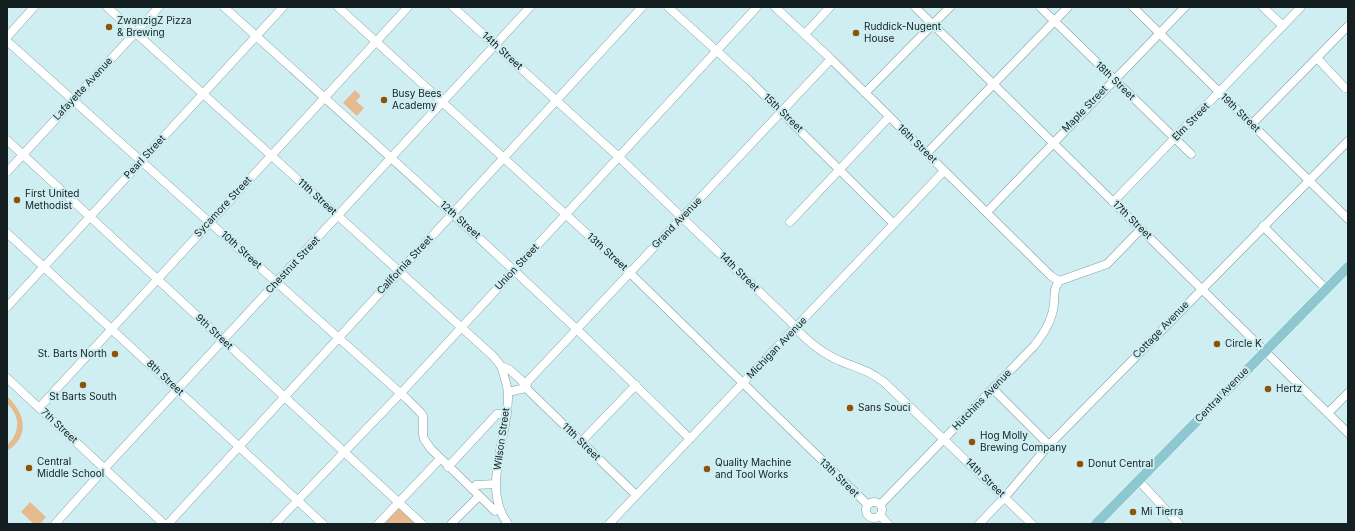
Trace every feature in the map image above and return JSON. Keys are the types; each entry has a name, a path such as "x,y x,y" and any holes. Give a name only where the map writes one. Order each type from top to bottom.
{"main road":[{"name":"Central Avenue","path":"1096,524 1348,267"}],"street":[{"path":"7,37 34,7"},
{"name":"11th Street","path":"107,7 493,356 501,366 510,370 522,381 526,388 636,495"},
{"name":"Lafayette Avenue","path":"7,172 159,7"},
{"name":"12th Street","path":"224,7 514,270 636,385 690,439"},
{"name":"Pearl Street","path":"7,307 283,7"},
{"name":"13th Street","path":"338,7 630,273 868,505"},
{"name":"Sycamore Street","path":"39,408 408,7"},
{"name":"14th Street","path":"453,7 683,217 815,346 827,354 866,370 879,378 945,439 1032,524"},
{"name":"Chestnut Street","path":"55,524 530,7"},
{"name":"California Street","path":"168,524 642,7"},
{"name":"15th Street","path":"668,7 717,50 781,111 894,224"},
{"name":"Union Street","path":"275,524 401,394 757,7"},
{"name":"16th Street","path":"775,7 831,59 1051,276 1059,281"},
{"path":"805,34 830,7"},
{"name":"17th Street","path":"915,7 994,83 1348,433"},
{"path":"865,94 950,7"},
{"name":"18th Street","path":"1040,7 1191,154"},
{"path":"926,153 1068,7"},
{"name":"19th Street","path":"1133,7 1348,219"},
{"name":"Maple Street","path":"987,212 1185,7"},
{"path":"1263,7 1283,26"},
{"name":"Elm Street","path":"1113,202 1301,7"},
{"path":"1252,124 1348,26"},
{"name":"10th Street","path":"7,41 142,160 420,412 423,416 424,439 440,459 479,496 498,511 508,524"},
{"path":"1317,58 1345,88"},
{"name":"Grand Avenue","path":"526,388 528,381 831,59"},
{"path":"790,222 889,117"},
{"name":"9th Street","path":"7,140 422,524"},
{"name":"Cottage Avenue","path":"979,524 1005,497 1049,445 1348,141"},
{"name":"Michigan Avenue","path":"608,524 944,171"},
{"path":"1263,226 1326,289"},
{"path":"1059,281 1107,264 1141,229"},
{"name":"8th Street","path":"7,233 323,524"},
{"path":"1043,267 1049,281 1054,305"},
{"name":"Hutchins Avenue","path":"880,505 993,390 1044,334 1050,321 1054,305 1054,289 1059,281"},
{"name":"Wilson Street","path":"498,511 496,484 507,414 508,392 501,366"},
{"name":"7th Street","path":"7,378 164,524"},
{"path":"581,442 636,385"},
{"path":"508,392 526,388"},
{"path":"993,390 1049,445"},
{"path":"1328,413 1348,393"},
{"path":"448,466 497,414 507,414"},
{"path":"378,524 440,459"},
{"path":"1139,481 1179,524"},
{"path":"472,489 476,485 496,484"},
{"path":"452,524 479,496"},
{"path":"873,502 880,505 882,510 880,516 874,518 869,516 867,512 868,505 873,502"},
{"path":"880,516 888,524"}],"shaded area":[{"path":"355,90 361,96 356,101 364,108 357,116 343,103"},
{"path":"7,396 18,410 23,424 20,438 15,445 7,451 8,445 17,429 17,420 13,411 7,404"},
{"path":"30,502 46,517 40,524 34,524 21,512"},
{"path":"399,506 418,524 382,524"}],"place":[{"name":"ZwanzigZ Pizza & Brewing","path":"109,27"},
{"name":"Ruddick-Nugent House","path":"856,33"},
{"name":"Busy Bees Academy","path":"384,100"},
{"name":"First United Methodist","path":"17,200"},
{"name":"Circle K","path":"1217,344"},
{"name":"St. Barts North","path":"115,354"},
{"name":"St Barts South","path":"83,385"},
{"name":"Hertz","path":"1268,389"},
{"name":"Sans Souci","path":"850,408"},
{"name":"Hog Molly Brewing Company","path":"972,442"},
{"name":"Donut Central","path":"1080,464"},
{"name":"Central Middle School","path":"29,468"},
{"name":"Quality Machine and Tool Works","path":"707,469"},
{"name":"Mi Tierra","path":"1133,512"}]}
